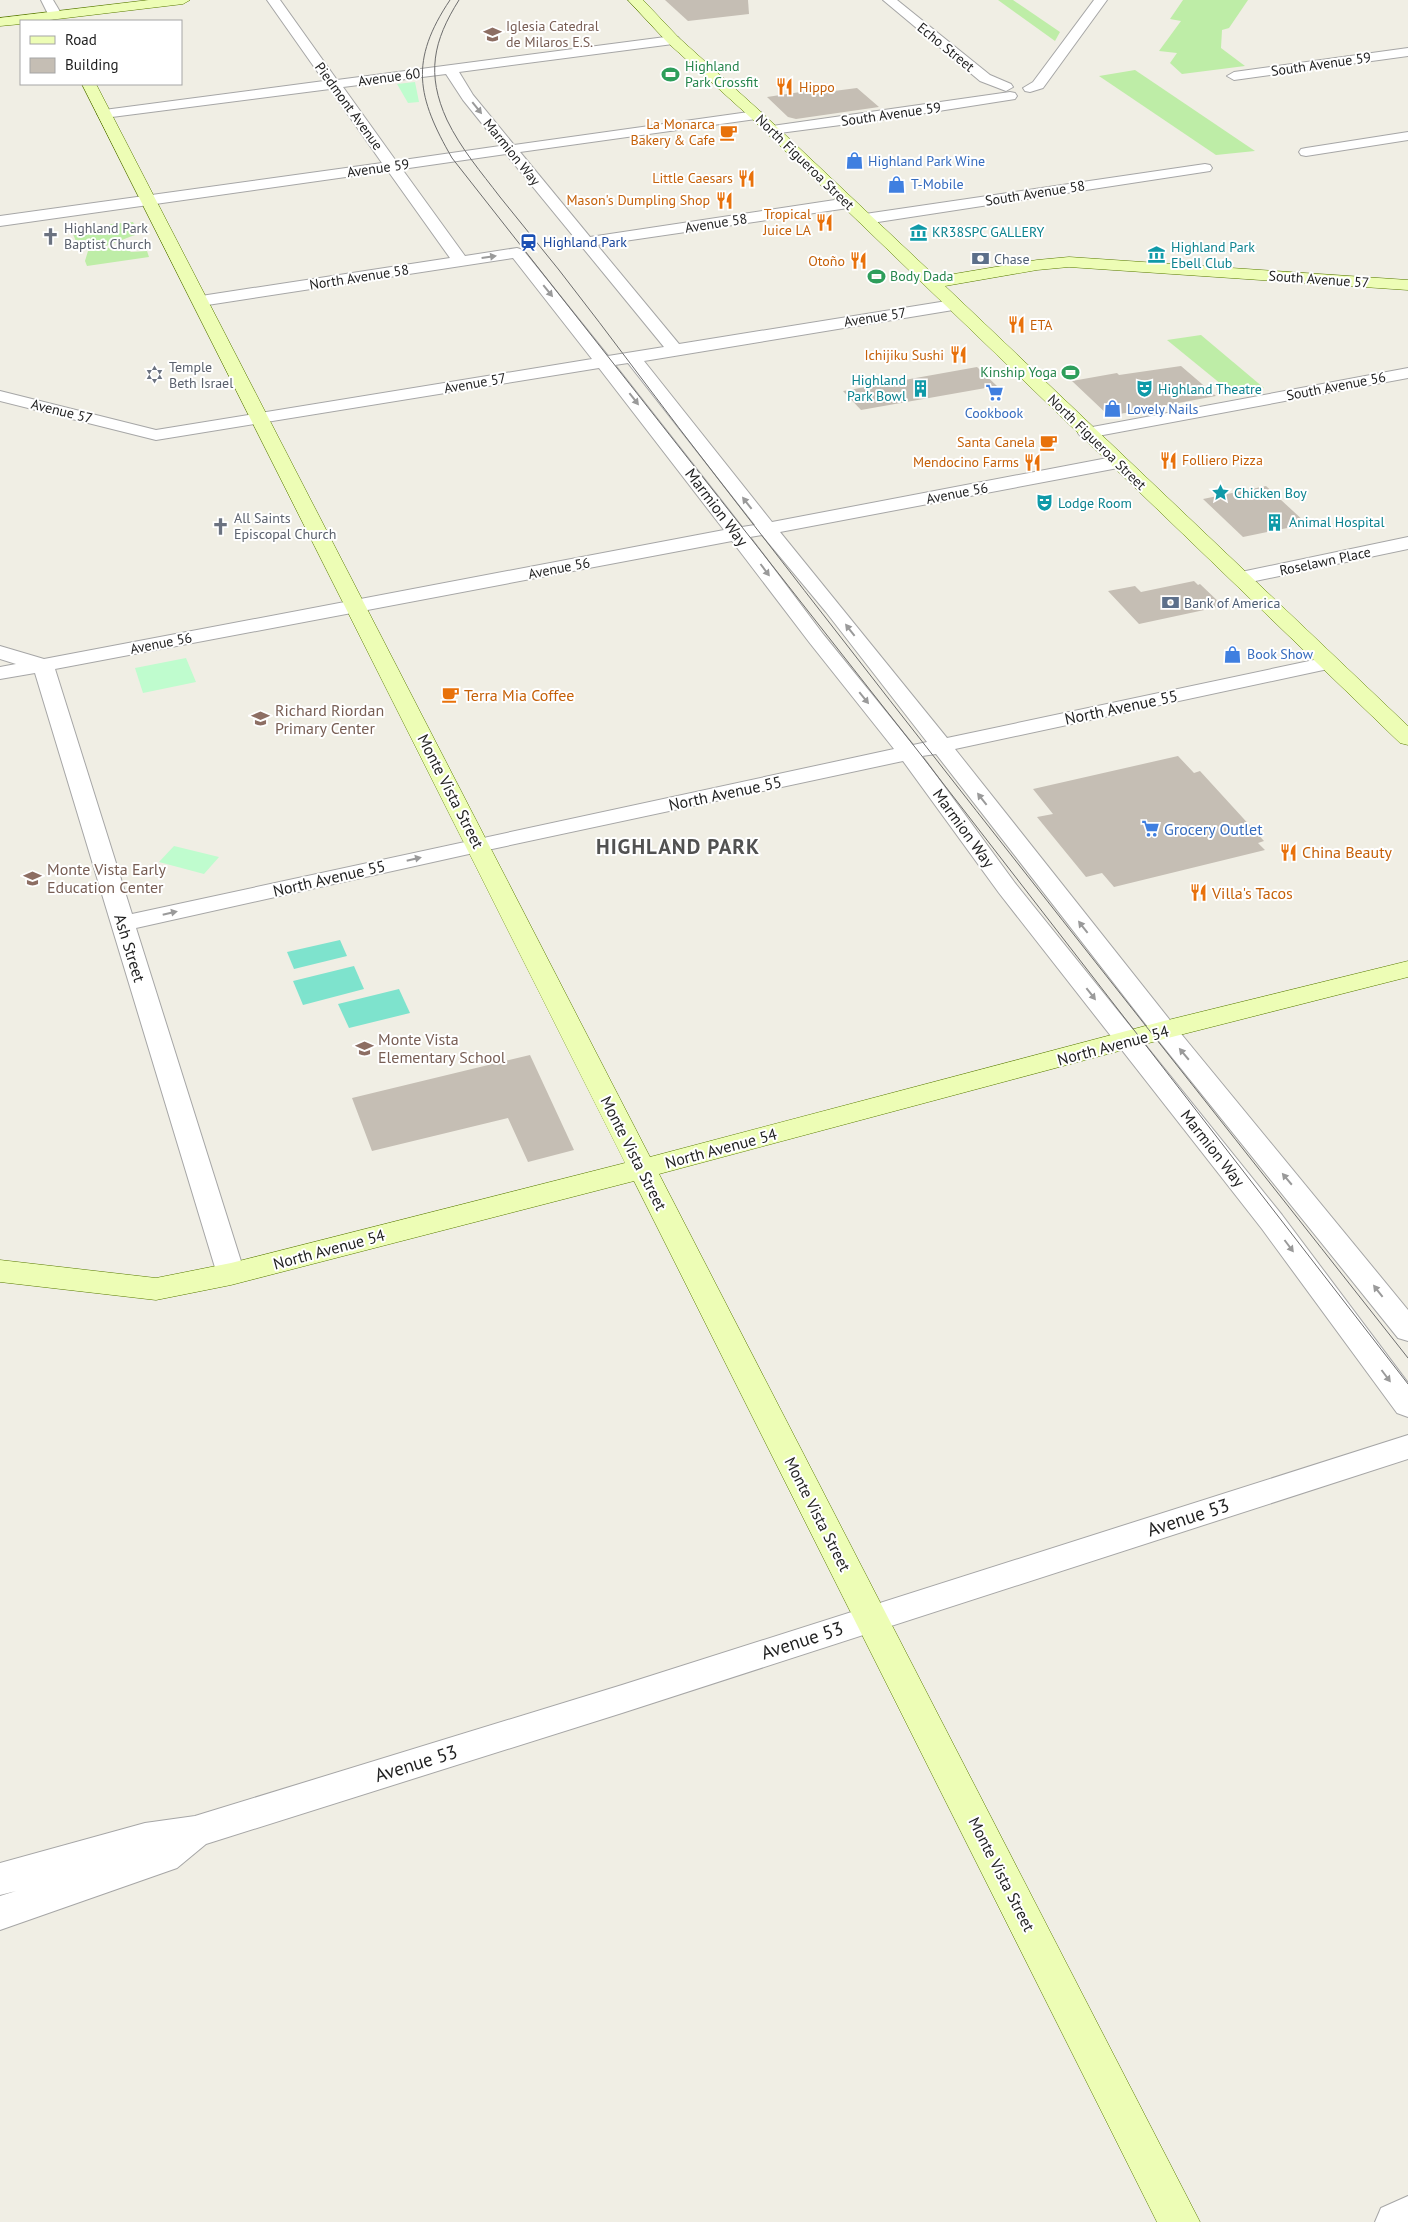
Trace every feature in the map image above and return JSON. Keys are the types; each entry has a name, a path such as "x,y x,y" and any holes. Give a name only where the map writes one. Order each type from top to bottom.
{"street":[{"path":"47,0 57,18"},
{"path":"28,20 57,18 183,0"},
{"name":"Piedmont Avenue","path":"273,0 460,261"},
{"name":"North Figueroa Street","path":"635,0 673,40 772,130 1408,738"},
{"name":"Echo Street","path":"889,0 985,78 1008,92"},
{"name":"South Avenue 59","path":"772,130 894,114 1008,92 1030,96 1033,92 1030,88 1038,85 1101,0"},
{"path":"0,22 20,21"},
{"name":"Avenue 60","path":"104,114 673,40"},
{"name":"South Avenue 59","path":"1234,76 1408,52"},
{"name":"Marmion Way","path":"449,68 468,97 510,150 675,350"},
{"name":"Monte Vista Street","path":"90,85 1179,2222"},
{"name":"Avenue 59","path":"0,222 756,115"},
{"path":"1306,152 1408,136"},
{"name":"South Avenue 58","path":"865,219 1205,168"},
{"name":"Avenue 58","path":"585,242 848,203"},
{"name":"Marmion Way","path":"518,253 738,534 816,638 909,754 1007,888 1272,1222 1408,1405"},
{"name":"North Avenue 58","path":"201,301 518,253"},
{"name":"South Avenue 57","path":"932,283 1037,265 1069,262 1408,285"},
{"name":"Avenue 57","path":"0,396 156,435 953,304"},
{"name":"Marmion Way","path":"632,357 767,528 833,608 1164,1030 1318,1216 1408,1330"},
{"name":"South Avenue 56","path":"1087,433 1408,373"},
{"name":"Avenue 56","path":"0,673 1118,462"},
{"name":"Roselawn Place","path":"1241,578 1408,543"},
{"path":"0,652 43,665"},
{"name":"North Avenue 55","path":"122,924 478,845 1328,663"},
{"name":"Ash Street","path":"43,665 231,1274"},
{"name":"North Avenue 54","path":"0,1271 156,1289 231,1274 1128,1042 1164,1030 1408,969"},
{"name":"Avenue 53","path":"0,1879 145,1838 195,1832 622,1699 1408,1447"},
{"name":"Avenue 53","path":"0,1913 165,1857 195,1832"},
{"path":"1395,2222 1408,2216"}],"green space":[{"path":"998,0 1013,0 1060,32 1055,41"},
{"path":"1183,0 1248,0 1229,28 1222,30 1221,48 1245,66 1182,74 1170,63 1177,53 1159,51 1181,21 1170,19"},
{"path":"1135,70 1255,151 1216,155 1099,76"},
{"path":"415,82 419,102 408,103 397,84"},
{"path":"133,222 139,234 102,247 94,248 77,244 73,234 99,230 111,224"},
{"path":"120,246 126,247 131,252 147,251 149,257 87,266 85,261 88,251"},
{"path":"1201,335 1264,388 1232,393 1167,340"},
{"path":"186,658 196,682 143,693 135,668"},
{"path":"174,846 219,857 204,874 159,862"}],"shaded area":[{"path":"340,940 347,956 294,969 287,952"},
{"path":"354,966 364,989 303,1005 293,981"},
{"path":"399,989 410,1013 349,1028 338,1004"}],"building":[{"path":"665,0 748,0 749,14 688,21"},
{"path":"857,88 879,107 796,119 788,117 767,97 807,91 811,94"},
{"name":"Highland Theatre","path":"1181,366 1216,396 1109,416 1072,381 1117,373 1119,375"},
{"name":"Highland Park Bowl","path":"977,367 997,386 861,410 843,391"},
{"path":"1266,486 1307,524 1243,537 1203,499"},
{"name":"Bank of America","path":"1194,581 1198,585 1200,584 1223,606 1139,624 1108,591 1135,586 1141,592"},
{"name":"Grocery Outlet","path":"1178,756 1194,773 1200,771 1264,841 1258,843 1265,850 1114,887 1102,873 1086,877 1037,817 1053,814 1033,789"},
{"name":"Monte Vista Elementary School","path":"530,1055 574,1150 528,1162 508,1118 372,1151 352,1098"}],"tram line":[{"path":"450,0 428,42 423,61 422,79 431,116 452,158 918,751 1408,1384"},
{"path":"459,0 450,15 438,44 435,58 435,73 440,103 447,120 465,151 559,270 890,701 1408,1358"}],"place":[{"name":"Iglesia Catedral de Milaros E.S.","path":"492,34"},
{"name":"Highland Park Crossfit","path":"671,74"},
{"name":"Hippo","path":"785,87"},
{"name":"La Monarca Bakery & Cafe","path":"729,132"},
{"name":"Highland Park Wine","path":"854,161"},
{"name":"Little Caesars","path":"747,178"},
{"name":"T-Mobile","path":"897,184"},
{"name":"Mason's Dumpling Shop","path":"724,200"},
{"name":"Tropical Juice LA","path":"825,222"},
{"name":"KR38SPC GALLERY","path":"918,232"},
{"name":"Highland Park Baptist Church","path":"50,236"},
{"name":"Highland Park","path":"529,242"},
{"name":"Highland Park Ebell Club","path":"1157,255"},
{"name":"Chase","path":"980,259"},
{"name":"Otoño","path":"859,261"},
{"name":"Body Dada","path":"876,276"},
{"name":"ETA","path":"1016,325"},
{"name":"Ichijiku Sushi","path":"958,355"},
{"name":"Kinship Yoga","path":"1071,372"},
{"name":"Temple Beth Israel","path":"155,375"},
{"name":"Highland Park Bowl","path":"920,388"},
{"name":"Highland Theatre","path":"1144,389"},
{"name":"Cookbook","path":"994,393"},
{"name":"Lovely Nails","path":"1113,409"},
{"name":"Santa Canela","path":"1049,442"},
{"name":"Folliero Pizza","path":"1168,460"},
{"name":"Mendocino Farms","path":"1033,462"},
{"name":"Chicken Boy","path":"1220,493"},
{"name":"Lodge Room","path":"1044,503"},
{"name":"Animal Hospital","path":"1275,522"},
{"name":"All Saints Episcopal Church","path":"220,526"},
{"name":"Bank of America","path":"1170,603"},
{"name":"Book Show","path":"1233,654"},
{"name":"Terra Mia Coffee","path":"450,695"},
{"name":"Richard Riordan Primary Center","path":"261,719"},
{"name":"Grocery Outlet","path":"1150,829"},
{"name":"China Beauty","path":"1288,852"},
{"name":"Monte Vista Early Education Center","path":"33,878"},
{"name":"Villa's Tacos","path":"1198,893"},
{"name":"Monte Vista Elementary School","path":"364,1048"}],"district":[{"name":"HIGHLAND PARK","path":"678,846"}]}
